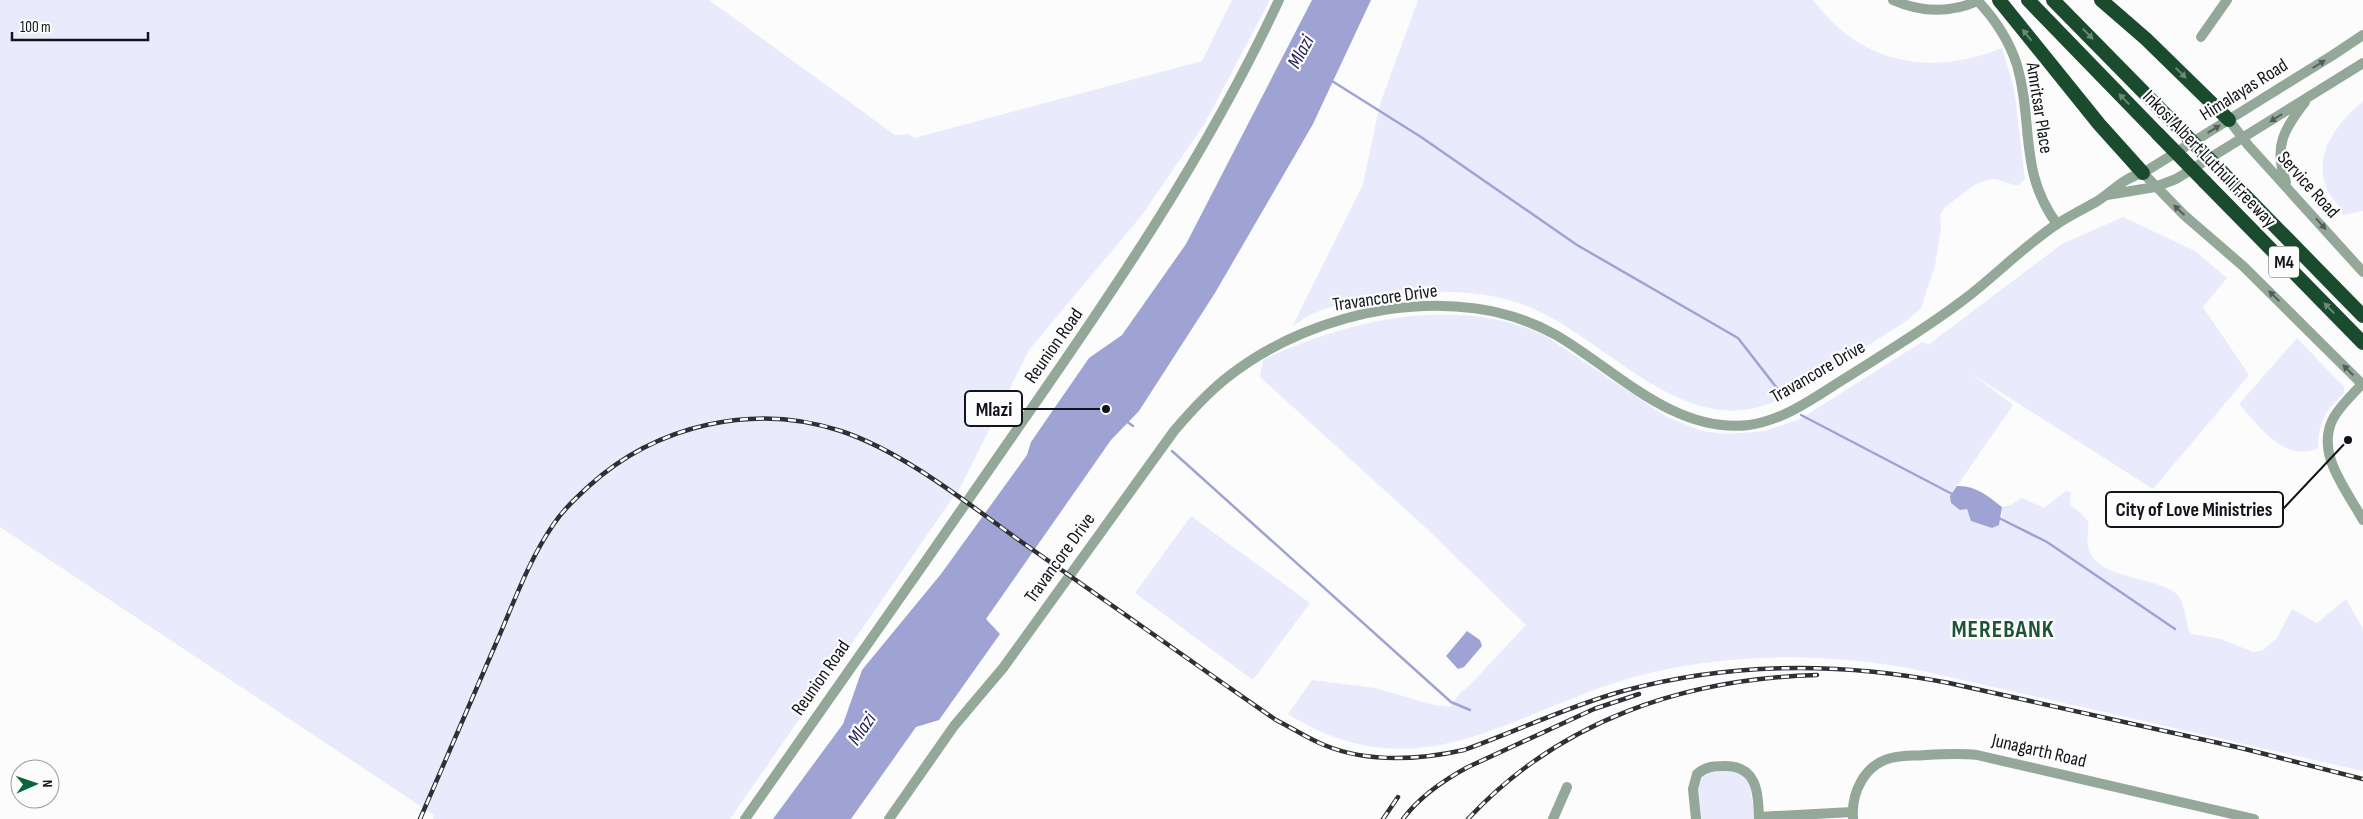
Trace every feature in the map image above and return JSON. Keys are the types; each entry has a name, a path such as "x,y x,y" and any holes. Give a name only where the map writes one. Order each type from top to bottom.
{"highway":[{"path":"1999,0 2099,124 2143,174"},
{"name":"Inkosi Albert Luthuli Freeway","path":"2028,0 2363,343"},
{"name":"Inkosi Albert Luthuli Freeway","path":"2053,0 2363,316"},
{"path":"2101,0 2128,22 2229,120"}],"street":[{"name":"Reunion Road","path":"744,819 1107,300 1172,200 1204,146 1279,0"},
{"name":"Amritsar Place","path":"1893,0 1913,7 1946,11 1961,8 1978,1 1997,23 2014,58 2021,87 2033,176 2041,199 2057,224"},
{"path":"2201,36 2227,0"},
{"name":"Himalayas Road","path":"2057,224 2107,195 2134,175 2143,174 2363,34"},
{"name":"Himalayas Road","path":"2107,195 2155,187 2176,179 2363,63"},
{"path":"2288,188 2280,159 2281,142 2290,122 2309,97"},
{"name":"Service Road","path":"2229,120 2242,138 2363,272"},
{"path":"2143,174 2243,266 2362,385 2334,417 2329,428 2327,446 2332,466 2363,520"},
{"name":"Travancore Drive","path":"889,819 954,726 1003,668 1174,431 1205,396 1230,375 1287,340 1333,322 1390,311 1444,306 1492,310 1522,318 1557,336 1671,410 1711,422 1750,424 1775,418 1798,407 1917,332 1968,297 2057,224"},
{"name":"Junagarth Road","path":"1852,815 1857,789 1864,776 1877,764 1891,758 1961,753 1988,757 2254,819"},
{"path":"1696,819 1693,789 1697,774 1711,766 1741,767 1748,773 1753,779 1759,818 1852,815"},
{"path":"1553,819 1567,787"}],"shaded area":[{"path":"0,0 709,0 895,135 909,134 914,138 1202,61 1232,0 1270,0 1205,123 1142,215 1029,350 961,486 730,819 433,819 434,815 0,527"},
{"path":"1418,0 1813,0 1832,22 1853,39 1875,51 1898,59 1948,62 1975,57 2002,48 2014,88 2025,179 2018,186 1995,179 1987,180 1976,184 1945,207 1940,216 1941,228 1935,266 1921,308 1908,320 1802,387 1780,399 1756,408 1743,410 1716,409 1689,402 1662,390 1636,374 1561,323 1518,303 1482,294 1426,292 1363,300 1325,309 1292,327 1363,184 1380,104"},
{"path":"2363,101 2363,211 2343,215 2327,189 2323,176 2325,151 2337,129"},
{"path":"2123,217 2195,251 2227,278 2203,307 2249,375 2153,489 1972,374 2013,405 1950,496 1967,509 1969,514 2002,519 2002,507 2022,498 2044,508 2066,491 2071,492 2070,504 2087,520 2089,548 2095,560 2104,567 2116,572 2155,583 2175,593 2184,607 2189,631 2192,634 2221,639 2253,652 2263,650 2277,638 2292,609 2317,623 2346,599 2363,629 2363,771 1923,671 1889,665 1820,658 1786,657 1717,661 1649,673 1601,687 1470,737 1427,747 1383,748 1337,738 1288,714 1312,680 1375,688 1434,705 1450,707 1462,690 1465,690 1526,625 1426,528 1260,377 1263,360 1330,333 1366,324 1404,317 1441,314 1478,316 1514,324 1547,337 1667,417 1702,431 1727,434 1765,431 1800,419 1922,342 1928,345 2062,244"},
{"path":"2297,338 2344,387 2344,393 2324,418 2318,448 2306,452 2294,451 2273,440 2239,404"},
{"path":"1191,516 1310,603 1253,680 1135,593"},
{"path":"1715,770 1740,771 1749,782 1755,819 1699,819 1696,796 1698,784 1704,774"}],"water":[{"path":"1312,0 1371,0 1313,124 1215,293 1139,411 1111,440 986,619 1000,634 939,720 916,727 851,819 773,819 843,724 862,670 941,574 1027,455 1031,442 1089,358 1122,335 1186,244"},
{"path":"1957,486 1975,489 2002,507 1999,525 1992,528 1971,521 1967,509 1960,510 1951,503 1950,496"},
{"path":"1467,631 1480,640 1482,646 1464,667 1458,669 1446,656"}],"waterway":[{"path":"1332,81 1421,137 1577,245 1738,338 1783,396"},
{"path":"1801,415 1954,495"},
{"path":"1126,421 1133,426"},
{"path":"1172,451 1451,702 1470,710"},
{"path":"1999,518 2047,542 2175,629"}],"railway":[{"path":"420,819 529,567 544,538 565,509 615,465 644,448 675,434 708,425 741,420 774,419 808,423 841,431 864,440 910,464 1276,720 1324,745 1358,755 1412,758 1464,750 1583,704 1623,691 1663,681 1704,675 1786,668 1868,671 1949,683 2241,748 2363,779"},
{"path":"1468,819 1504,785 1543,755 1584,731 1627,711 1672,696 1719,685 1768,678 1817,675"},
{"path":"1403,819 1433,789 1468,767 1594,709 1639,694"},
{"path":"1383,819 1398,797"}],"place":[{"name":"Mlazi","path":"1106,409"},
{"name":"City of Love Ministries","path":"2348,440"}],"district":[{"name":"MEREBANK","path":"2003,629"}]}
